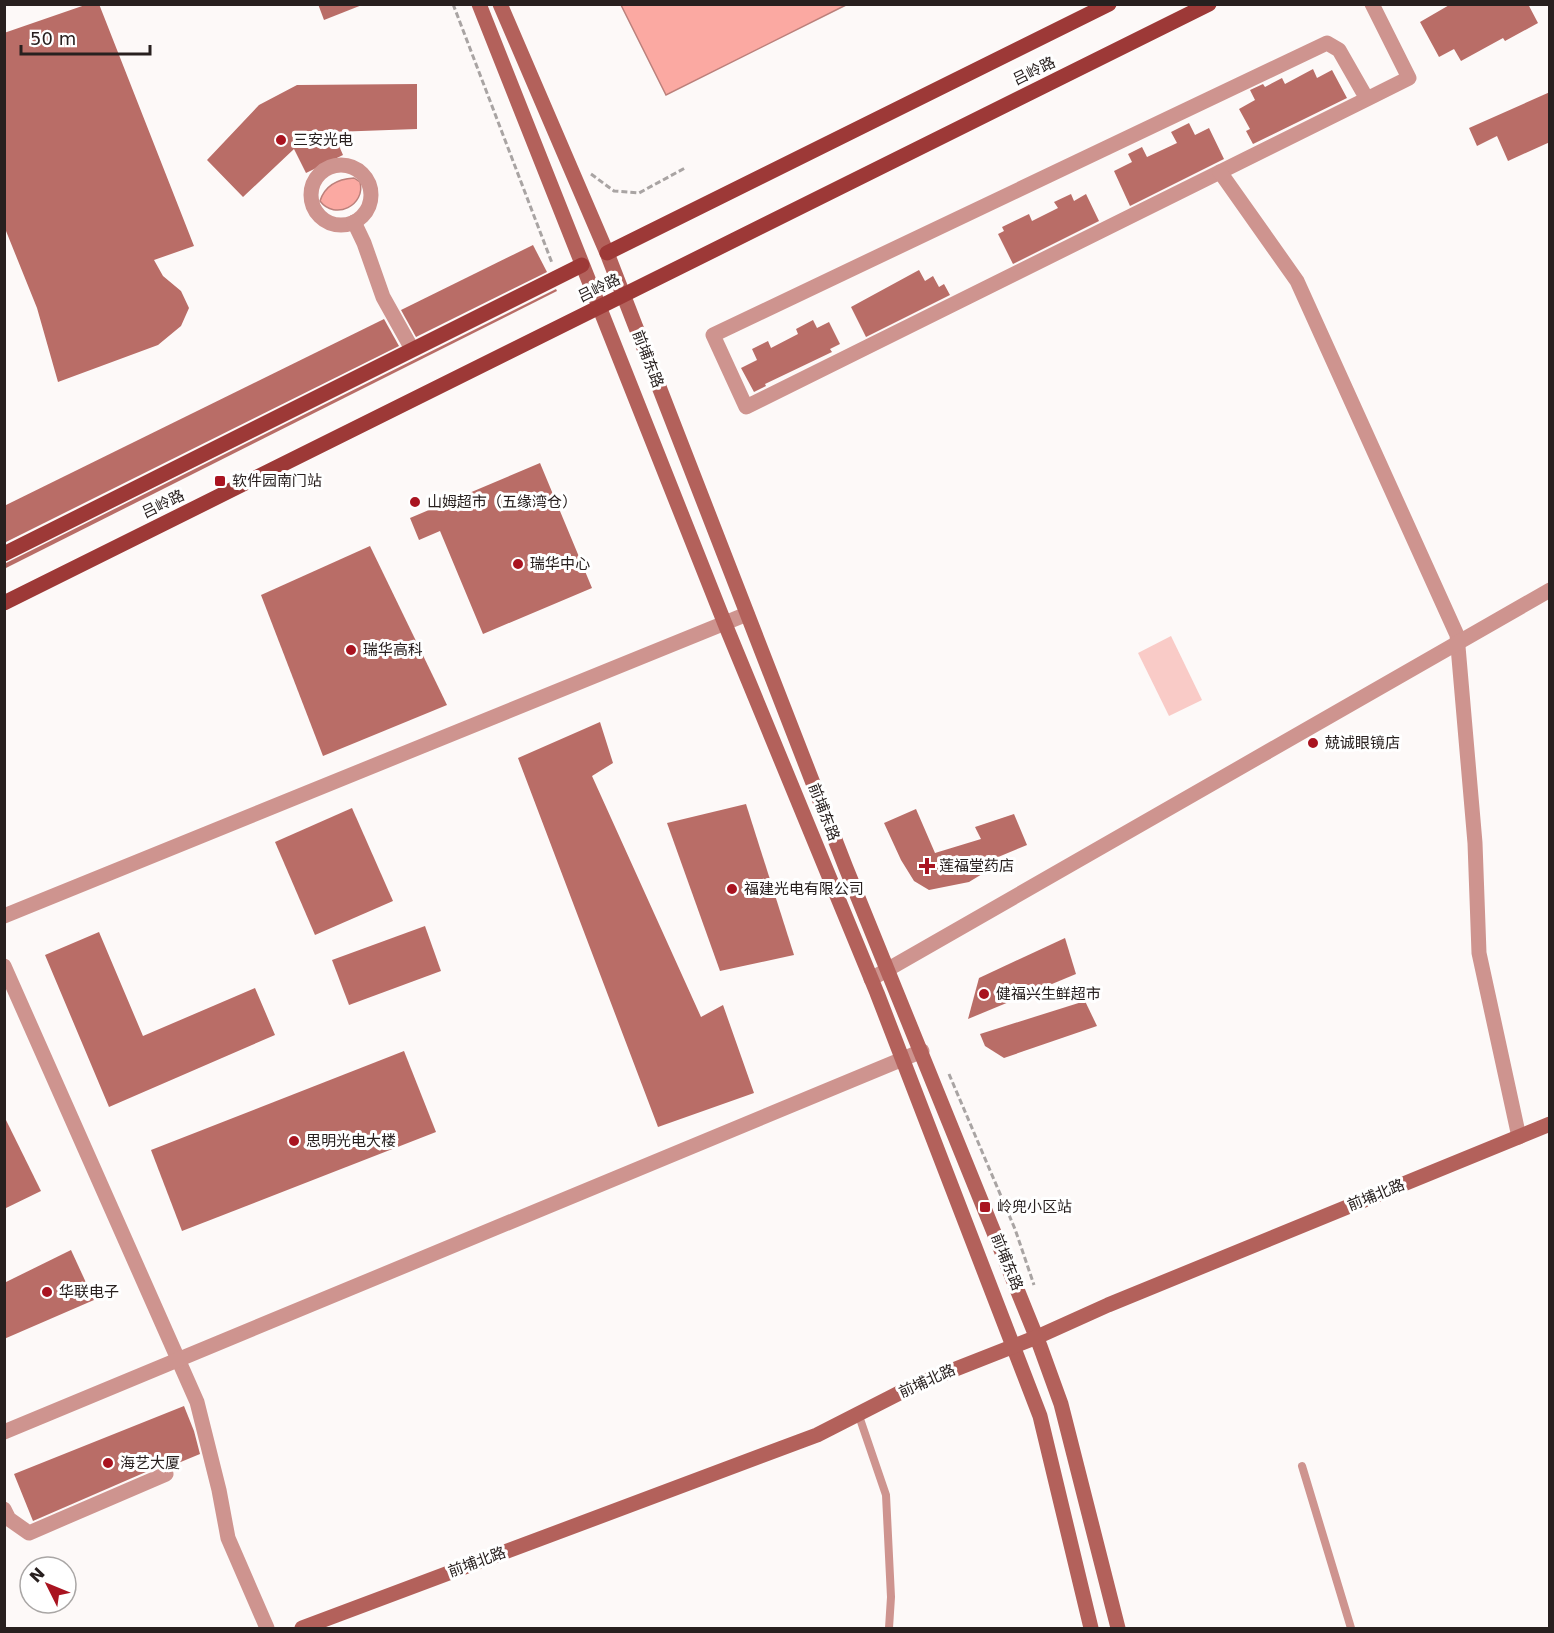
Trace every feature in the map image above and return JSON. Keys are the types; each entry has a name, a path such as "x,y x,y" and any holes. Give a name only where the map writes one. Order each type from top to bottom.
{"main road":[{"name":"前埔东路","path":"480,4 725,624 903,1059 1040,1416 1091,1629"},
{"name":"吕岭路","path":"4,554 557,276 1109,4"},
{"name":"吕岭路","path":"4,603 1209,4"},
{"name":"前埔东路","path":"504,6 607,253 888,970 1037,1337 1061,1404 1118,1629"},
{"name":"前埔北路","path":"302,1629 817,1435 915,1384 1037,1337 1108,1305 1550,1124"}],"street":[{"path":"1367,99 1339,50 1327,43 713,335 747,407 1367,99 1409,78 1372,4"},
{"path":"1220,172 1297,282 1457,635 1475,843 1479,953 1519,1137"},
{"path":"354,222 383,297 412,349"},
{"path":"871,979 1550,590"},
{"path":"4,916 747,614"},
{"path":"4,966 197,1402 219,1490 228,1538 267,1629"},
{"path":"4,1432 922,1052"},
{"path":"4,1509 9,1519 29,1533 166,1474"}],"lane":[{"path":"858,1413 886,1495 891,1597 889,1629"},
{"path":"1302,1466 1351,1629"}],"path":[{"path":"453,4 557,276"},
{"path":"590,174 614,191 639,192 685,168"}],"shaded area":[{"path":"621,5 846,5 666,95"},
{"path":"354,178 360,182 361,190 354,203 348,208 333,210 320,201 325,191 333,184"},
{"path":"1171,636 1202,700 1169,716 1138,653"}],"building":[{"path":"88,4 99,4 194,246 154,260 163,276 181,291 189,308 181,326 158,345 58,382 37,308 4,226 4,33"},
{"path":"318,4 362,4 362,5 324,20"},
{"path":"1451,4 1528,4 1538,23 1505,41 1503,38 1461,61 1454,49 1439,57 1420,22"},
{"path":"1313,69 1317,78 1332,70 1347,98 1253,144 1246,131 1250,129 1239,109 1255,100 1250,90 1263,84 1265,87 1282,78 1285,84"},
{"name":"三安光电","path":"417,84 417,129 333,132 343,155 306,173 294,149 243,197 207,160 259,105 297,85"},
{"path":"1550,92 1550,142 1508,161 1497,136 1477,146 1469,128"},
{"path":"1189,123 1195,135 1209,128 1224,159 1130,206 1114,171 1132,162 1128,154 1142,147 1147,157 1177,143 1171,132"},
{"path":"1071,194 1074,201 1086,194 1099,221 1013,264 998,234 1004,231 1002,227 1029,214 1032,221 1058,208 1054,202"},
{"path":"533,245 547,272 416,337 401,310"},
{"path":"919,270 925,281 933,276 939,287 944,284 950,295 866,337 851,307"},
{"path":"556,289 557,291 4,569 4,564"},
{"path":"384,319 399,346 4,543 4,506"},
{"path":"813,320 817,328 829,322 840,344 830,349 832,352 765,384 766,386 754,392 741,368 757,360 752,349 768,341 771,348 798,334 796,329"},
{"name":"瑞华中心","path":"540,463 592,588 483,634 440,531 419,540 410,518"},
{"name":"瑞华高科","path":"370,546 447,705 323,756 261,595"},
{"path":"600,722 613,763 592,776 701,1017 723,1005 754,1093 658,1127 518,758"},
{"name":"福建光电有限公司","path":"746,804 794,955 720,971 667,823"},
{"path":"352,808 393,901 315,935 275,842"},
{"path":"916,809 935,853 981,839 975,827 1014,814 1027,845 991,860 992,868 969,882 929,890 914,881 901,860 884,823"},
{"path":"425,926 441,971 349,1005 332,960"},
{"path":"99,932 143,1036 255,988 275,1035 109,1107 45,955"},
{"path":"1065,938 1076,974 968,1019 979,978"},
{"path":"1085,1001 1097,1026 1004,1058 985,1046 980,1034"},
{"name":"思明光电大楼","path":"404,1051 436,1132 182,1231 151,1150"},
{"path":"4,1116 41,1191 4,1209"},
{"name":"华联电子","path":"71,1250 94,1300 4,1339 4,1283"},
{"name":"海艺大厦","path":"184,1406 200,1454 171,1466 162,1465 33,1521 14,1474"}],"place":[{"name":"三安光电","path":"281,140"},
{"name":"软件园南门站","path":"220,481"},
{"name":"山姆超市（五缘湾仓）","path":"415,502"},
{"name":"瑞华中心","path":"518,564"},
{"name":"瑞华高科","path":"351,650"},
{"name":"兢诚眼镜店","path":"1313,743"},
{"name":"莲福堂药店","path":"927,866"},
{"name":"福建光电有限公司","path":"732,889"},
{"name":"健福兴生鲜超市","path":"984,994"},
{"name":"思明光电大楼","path":"294,1141"},
{"name":"岭兜小区站","path":"985,1207"},
{"name":"华联电子","path":"47,1292"},
{"name":"海艺大厦","path":"108,1463"}]}
